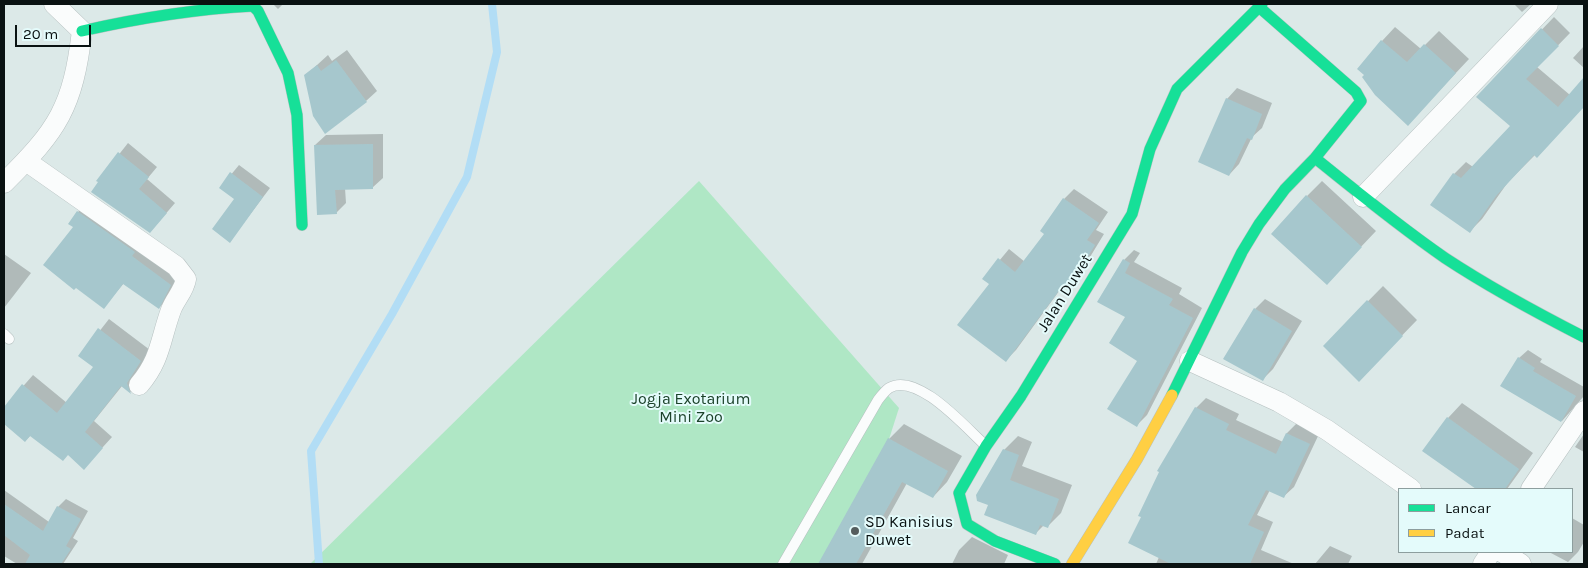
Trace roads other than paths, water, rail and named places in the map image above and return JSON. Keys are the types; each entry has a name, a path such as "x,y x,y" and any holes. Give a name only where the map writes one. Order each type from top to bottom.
{"street":[{"path":"54,4 82,31"},
{"path":"1363,197 1548,4"},
{"path":"1072,564 1133,466 1190,362 1242,252 1285,189 1315,158 1358,108 1361,101 1360,96 1260,5"},
{"name":"Jalan Duwet","path":"1055,564 995,541 967,524 959,493 986,446 1021,396 1132,214 1150,149 1177,89 1260,5"},
{"path":"82,31 141,17 213,8 253,6 258,11 288,73 297,115 302,225"},
{"path":"4,183 26,161 58,123 76,78 82,31"},
{"path":"1315,158 1363,197 1463,269 1524,306 1584,337"},
{"path":"26,161 176,266 186,279 185,286 170,312 152,369 139,385"},
{"path":"1190,362 1279,402 1327,430 1410,488"},
{"path":"1532,488 1584,411"},
{"path":"1483,564 1491,553"},
{"path":"1504,553 1521,564"}],"lane":[{"path":"783,564 878,400 890,388 901,385 914,386 926,393 986,446"}],"waterway":[{"path":"319,564 311,451 392,314 467,177 497,52 492,4"}],"place":[{"name":"SD Kanisius Duwet","path":"855,531"}],"park label":[{"name":"Jogja Exotarium Mini Zoo","path":"691,408"}]}
